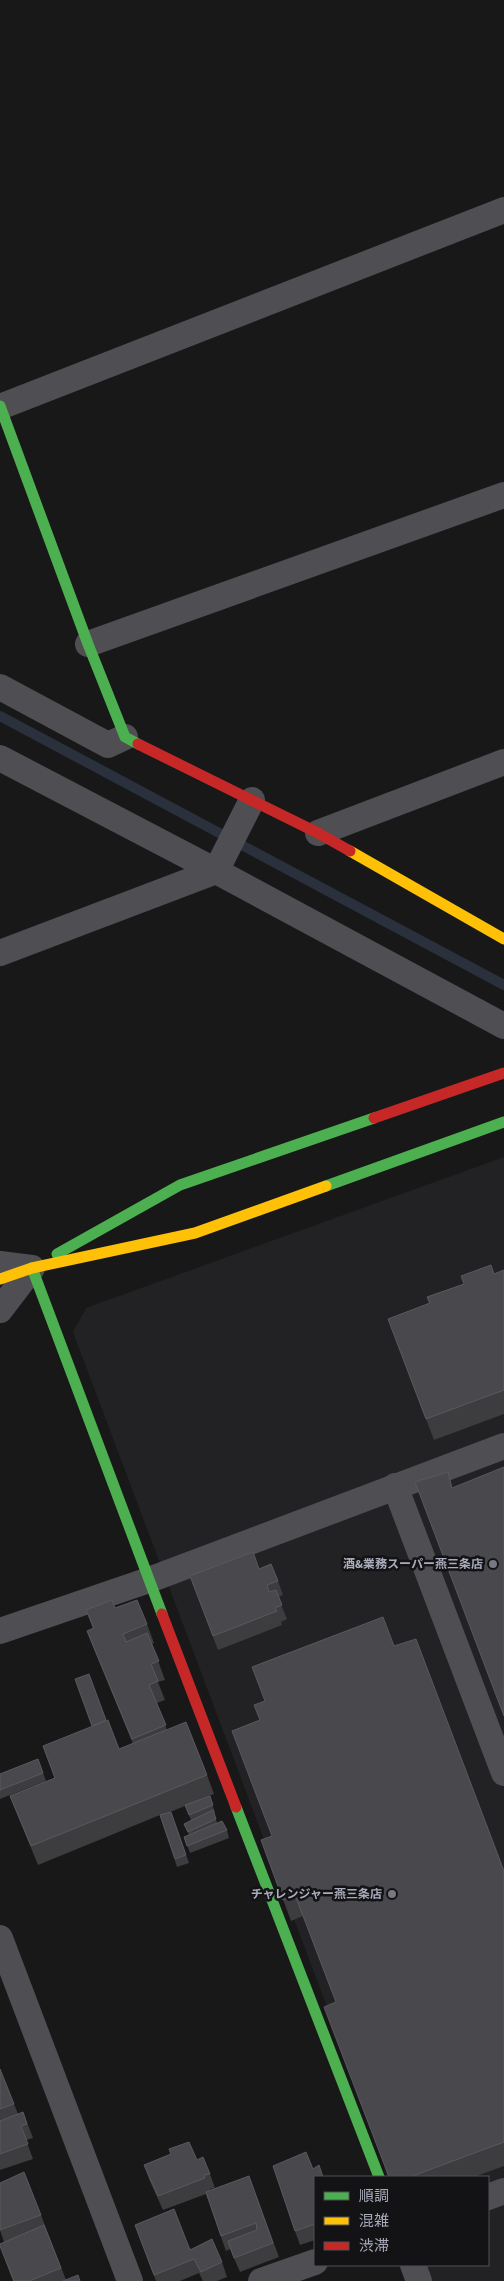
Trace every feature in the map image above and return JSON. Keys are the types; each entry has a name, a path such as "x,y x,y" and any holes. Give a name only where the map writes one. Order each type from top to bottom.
{"street":[{"path":"504,210 0,406 88,644 125,737 247,810 318,833 504,939"},
{"path":"88,644 504,495"},
{"path":"0,687 108,745 125,737"},
{"path":"0,758 218,866 504,1026"},
{"path":"318,833 504,762"},
{"path":"0,953 218,866 247,810"},
{"path":"0,1310 32,1268 180,1185 504,1073"},
{"path":"0,1279 32,1268 195,1233 504,1122"},
{"path":"0,1264 32,1268"},
{"path":"32,1268 149,1580 379,2176"},
{"path":"0,1631 149,1580 504,1446"},
{"path":"395,1486 504,1773"},
{"path":"0,1938 130,2281"},
{"path":"489,2197 504,2191"},
{"path":"262,2281 314,2262"},
{"path":"412,2266 419,2281"}],"shaded area":[{"path":"504,1157 504,2281 430,2281 424,2266 489,2266 489,2176 391,2176 73,1332 86,1308"}],"building":[{"path":"491,1265 494,1274 504,1270 504,1390 426,1419 388,1319 430,1303 427,1297 464,1284 461,1276"},
{"path":"504,1467 504,1716 415,1482 448,1472 452,1488"},
{"path":"253,1552 259,1569 271,1564 278,1581 267,1585 269,1592 276,1590 282,1605 275,1608 277,1611 213,1636 190,1576"},
{"path":"112,1600 115,1608 137,1600 147,1624 123,1634 126,1642 147,1633 159,1661 151,1664 158,1681 149,1685 166,1725 132,1739 87,1631 94,1628 86,1610"},
{"name":"チャレンジャー燕三条店","path":"383,1617 394,1646 416,1639 504,1871 504,2142 413,2176 389,2176 324,2007 336,2002 295,1895 283,1900 261,1840 272,1836 232,1731 260,1720 254,1705 265,1701 252,1667"},
{"path":"89,1674 106,1720 92,1726 75,1679"},
{"path":"108,1720 119,1749 186,1722 207,1775 31,1846 10,1796 55,1778 43,1746"},
{"path":"38,1759 43,1773 0,1790 0,1774"},
{"path":"210,1796 213,1805 189,1815 185,1805"},
{"path":"213,1810 216,1819 188,1832 184,1824"},
{"path":"171,1812 186,1855 175,1859 160,1815"},
{"path":"222,1821 227,1830 187,1846 184,1837"},
{"path":"0,2069 14,2104 0,2109"},
{"path":"23,2112 27,2124 21,2126 28,2144 0,2154 0,2121"},
{"path":"189,2142 197,2160 203,2157 210,2174 204,2175 205,2178 158,2196 144,2165 171,2154 169,2149"},
{"path":"306,2152 313,2169 319,2165 323,2176 314,2176 314,2224 295,2231 273,2166"},
{"path":"24,2172 41,2215 0,2230 0,2183"},
{"path":"249,2176 273,2243 234,2258 228,2241 257,2230 256,2223 221,2236 206,2192"},
{"path":"174,2209 190,2250 212,2239 222,2262 201,2272 194,2259 154,2275 135,2225"},
{"path":"44,2225 61,2268 29,2281 14,2281 0,2244"},
{"path":"78,2275 80,2281 63,2281"}],"waterway":[{"path":"0,716 504,985"}],"traffic: fast":[{"path":"0,406 88,644 125,737 138,744"},
{"path":"57,1254 180,1185 374,1118"},
{"path":"326,1186 504,1122"},
{"path":"32,1268 162,1614"},
{"path":"236,1807 379,2176"}],"traffic: slow":[{"path":"350,851 504,939"},
{"path":"0,1279 32,1268 195,1233 326,1186"}],"traffic: jam":[{"path":"138,744 318,833 350,851"},
{"path":"374,1118 504,1073"},
{"path":"162,1614 236,1807"}],"place":[{"name":"酒&業務スーパー燕三条店","path":"493,1564"},
{"name":"チャレンジャー燕三条店","path":"392,1894"}]}
